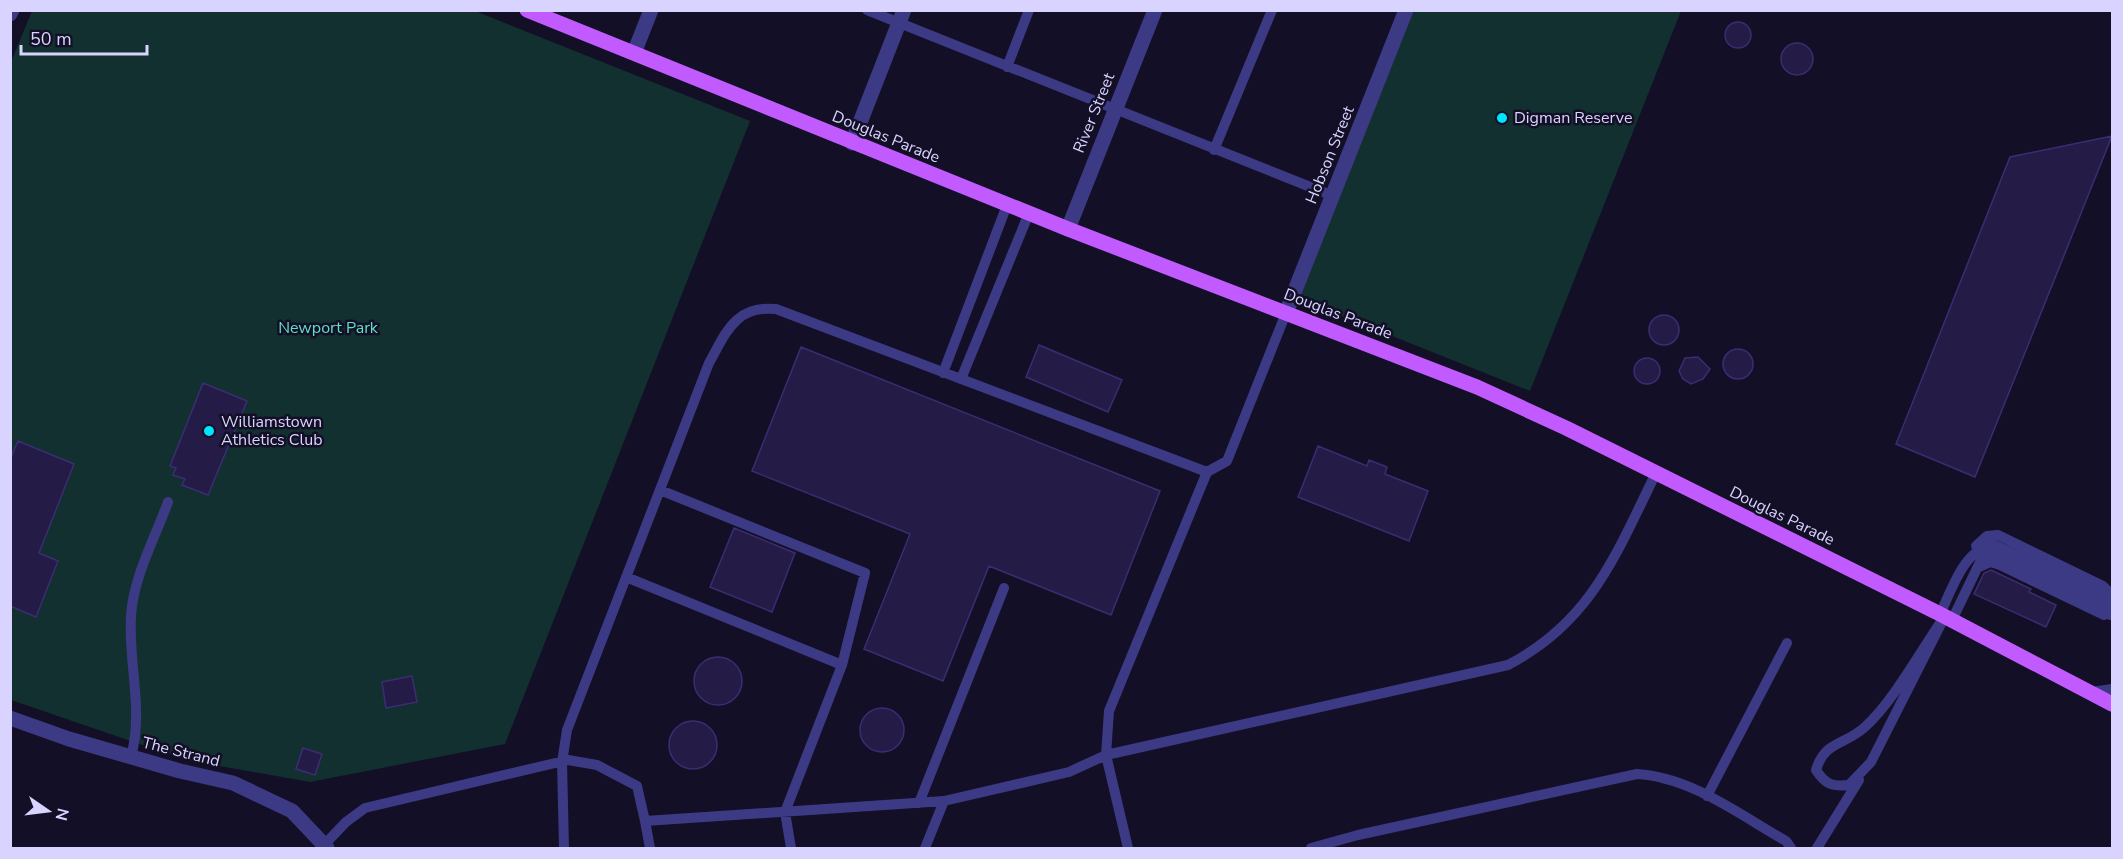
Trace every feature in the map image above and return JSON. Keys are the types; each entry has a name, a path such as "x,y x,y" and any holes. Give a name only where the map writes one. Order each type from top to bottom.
{"main road":[{"name":"Douglas Parade","path":"527,10 1068,230 1478,387 1945,617 2112,704"}],"street":[{"path":"634,53 651,10"},
{"name":"River Street","path":"1068,230 1155,10"},
{"name":"Hobson Street","path":"1286,313 1406,10"},
{"path":"852,143 901,17"},
{"name":"The Strand","path":"10,718 69,739 233,783 292,811 326,847"}],"lane":[{"path":"867,10 901,17 1007,67 1333,196"},
{"path":"1007,67 1029,10"},
{"path":"1215,150 1272,10"},
{"path":"943,373 1007,205"},
{"path":"962,379 1029,213"},
{"path":"564,849 562,762 567,730 709,363 728,328 744,313 760,308 776,309 1207,472"},
{"path":"1128,849 1106,755 1109,711 1207,472 1227,461 1286,313"},
{"path":"645,821 944,801 1069,772 1106,755 1508,665 1538,650 1564,627 1602,582 1656,473"},
{"path":"660,490 865,573 842,665 785,812 792,849"},
{"path":"131,757 136,738 138,710 131,613 136,589 168,502"},
{"path":"1817,849 1871,762 1945,617 1966,561 1977,544 1987,536 1998,535 2103,586 2109,592 2112,605"},
{"path":"1966,561 1986,546 1995,545 2099,594 2112,617"},
{"path":"1871,762 1849,786 1833,786 1822,781 1816,770 1821,754 1828,748 1846,742 1866,727 1882,708 1945,617 1983,556 1990,553 2004,558 2095,602 2112,617"},
{"path":"626,577 842,665"},
{"path":"919,803 1004,588"},
{"path":"1707,796 1787,643"},
{"path":"2091,692 2112,689"},
{"path":"326,847 346,822 365,808 568,760 597,765 637,786 650,849"},
{"path":"1311,849 1358,835 1637,774 1659,776 1707,796 1786,841 1791,849"},
{"path":"925,849 944,801"}],"green space":[{"name":"Newport Park","path":"32,11 475,11 750,121 505,744 310,782 186,760 11,700 10,64"},
{"name":"Digman Reserve","path":"1406,11 1681,11 1530,391 1292,296"}],"building":[{"path":"1738,22 1748,25 1751,35 1748,45 1738,48 1728,45 1725,35 1728,25"},
{"path":"1797,43 1808,48 1813,59 1808,70 1797,75 1786,70 1781,59 1786,48"},
{"path":"2112,136 1975,477 1896,444 2010,157"},
{"path":"1664,315 1670,316 1678,324 1678,336 1670,344 1664,345 1658,344 1650,336 1649,330 1650,324 1658,316"},
{"path":"1039,345 1122,380 1108,412 1026,377"},
{"path":"801,347 1160,491 1111,615 989,566 943,681 864,649 910,534 752,471"},
{"path":"1738,349 1749,353 1753,364 1749,375 1738,379 1727,375 1723,364 1727,353"},
{"path":"1698,357 1710,369 1703,379 1691,384 1683,379 1679,371 1685,358"},
{"path":"1647,358 1656,362 1660,371 1656,380 1647,384 1638,380 1634,371 1638,362"},
{"name":"Williamstown Athletics Club","path":"203,383 247,401 208,495 182,485 185,479 173,475 176,468 170,466"},
{"path":"18,441 74,464 39,553 58,561 36,617 10,606 10,460"},
{"path":"1318,446 1367,466 1369,460 1387,467 1385,474 1428,491 1409,541 1298,497"},
{"path":"734,528 795,553 772,612 710,587"},
{"path":"1991,570 2031,589 2029,592 2056,605 2046,627 1974,594 1984,573"},
{"path":"718,657 735,664 742,681 735,698 718,705 701,698 694,681 701,664"},
{"path":"412,676 417,702 386,708 382,682"},
{"path":"882,708 891,709 898,714 903,721 903,739 898,746 891,751 882,752 873,751 866,746 861,739 860,730 861,721 866,714 873,709"},
{"path":"693,721 710,728 717,745 710,762 693,769 676,762 669,745 676,728"},
{"path":"303,748 322,754 315,775 296,769"}],"place":[{"name":"Digman Reserve","path":"1502,118"},
{"name":"Williamstown Athletics Club","path":"209,431"}]}
